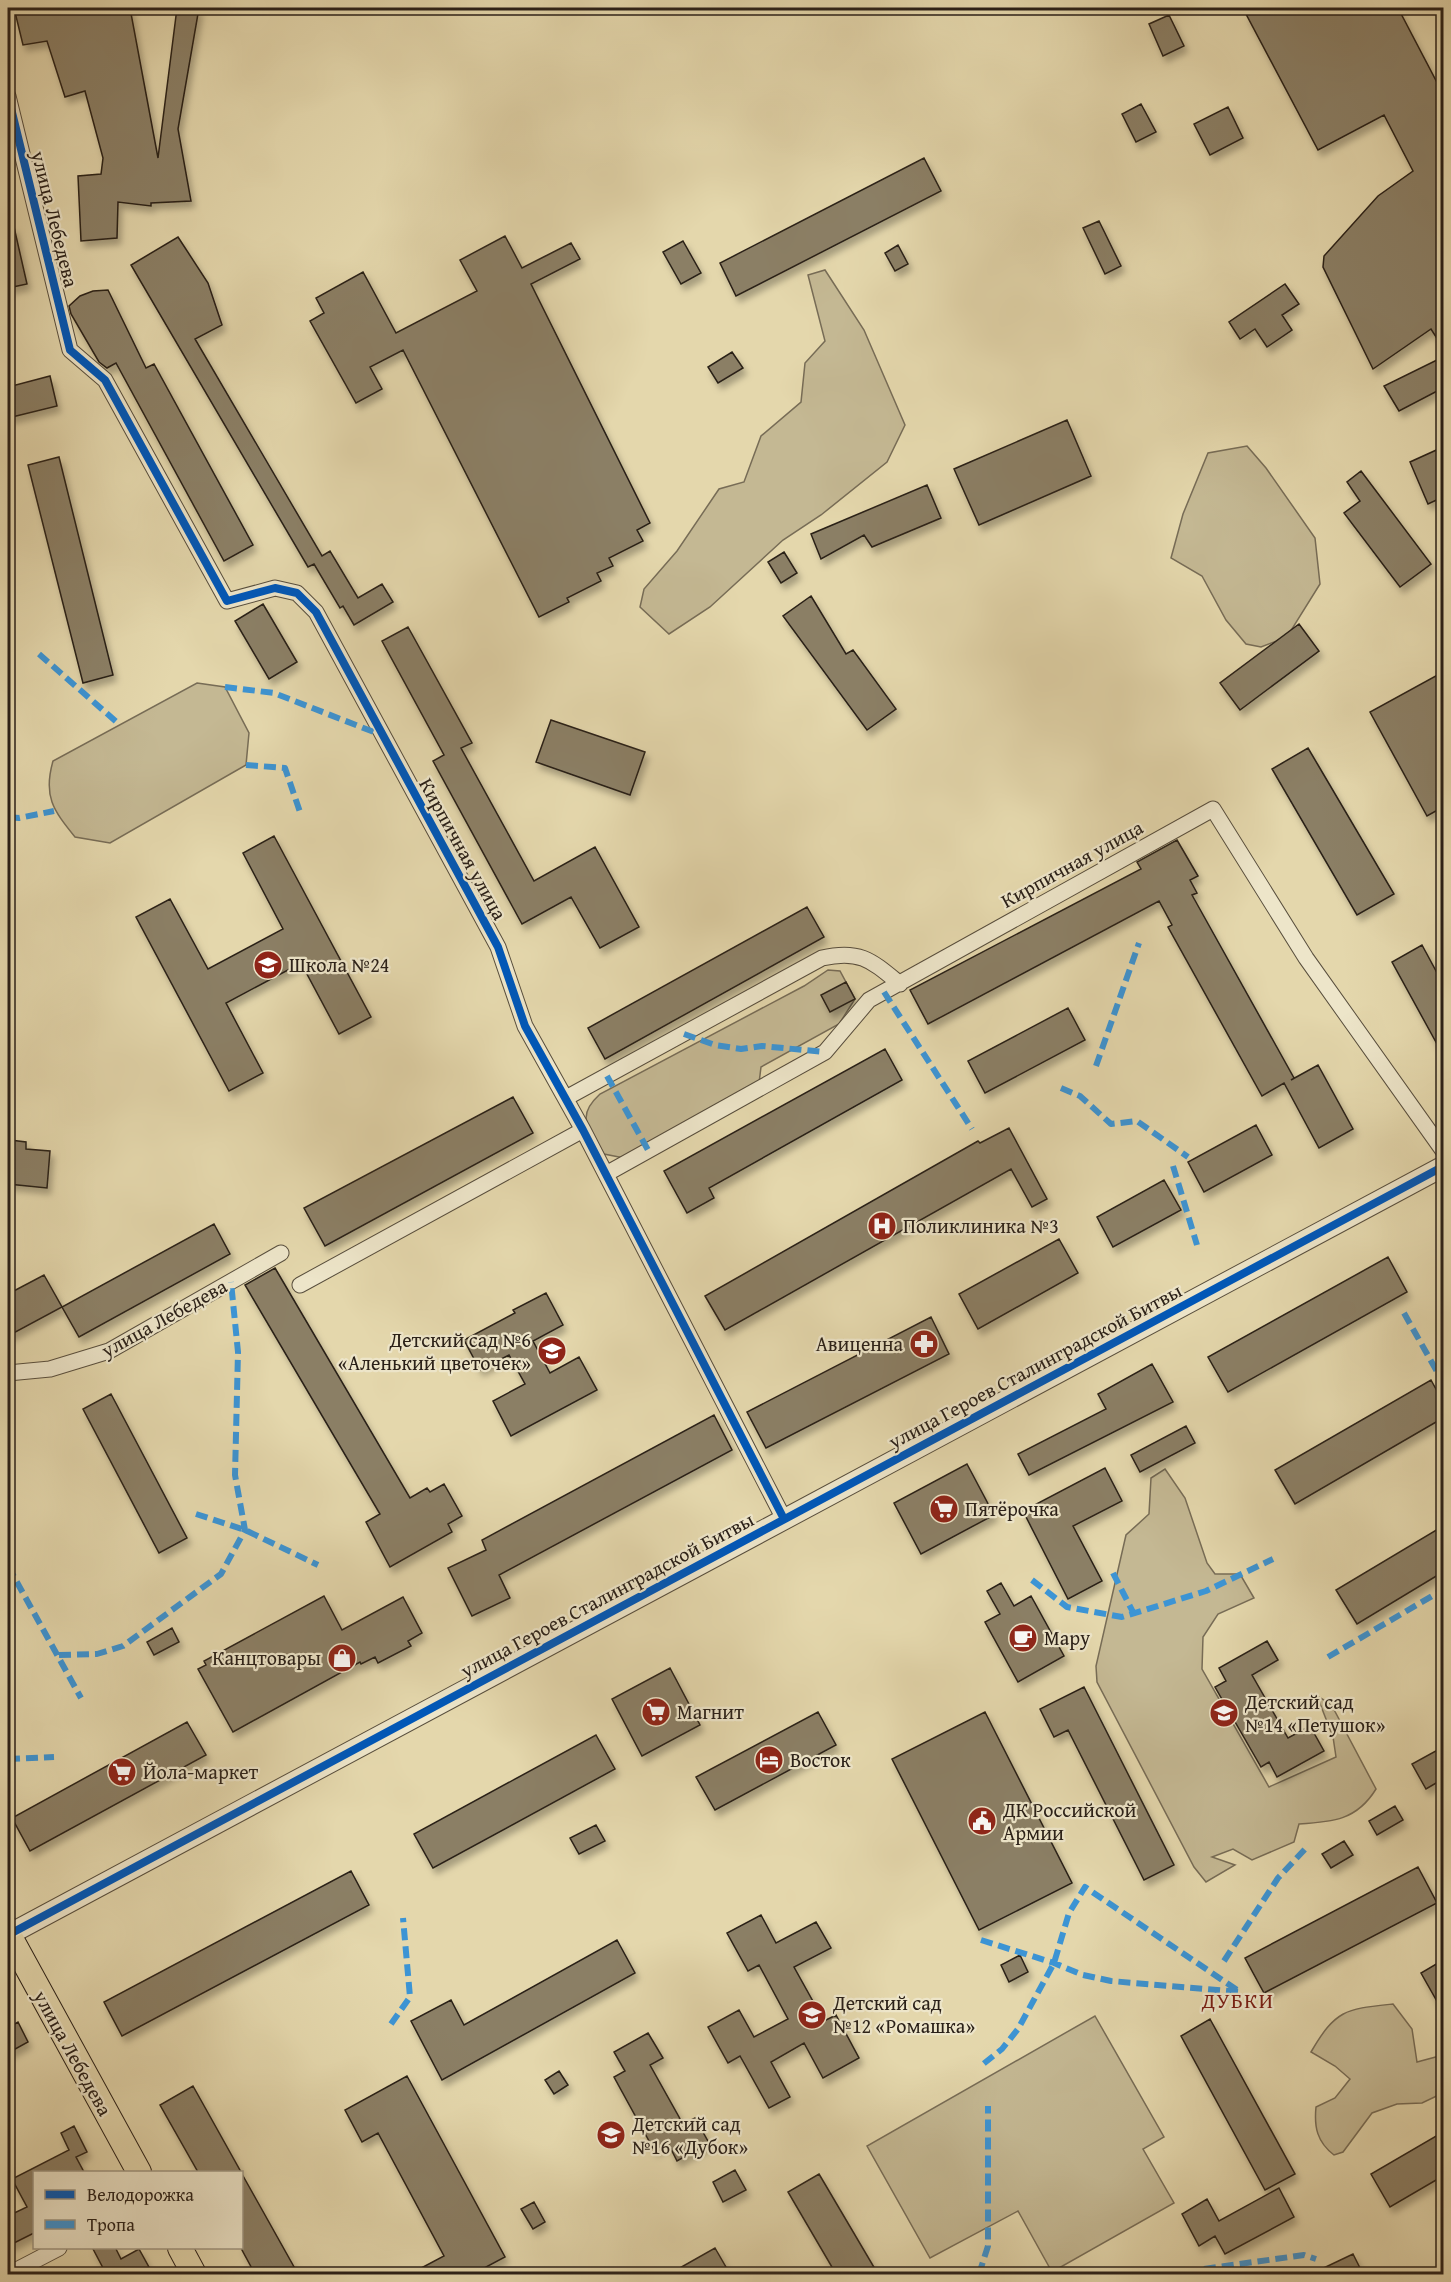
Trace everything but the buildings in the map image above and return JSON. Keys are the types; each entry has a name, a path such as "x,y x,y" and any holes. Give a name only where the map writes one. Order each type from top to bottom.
{"main road":[{"name":"улица Лебедева","path":"8,1934 138,2171"},
{"path":"181,2249 194,2274"}],"street":[{"name":"улица Лебедева","path":"8,96 70,350 105,380 227,600 275,588 297,593"},
{"name":"Кирпичная улица","path":"297,593 316,612 498,947 525,1026 583,1130 784,1519"},
{"name":"Кирпичная улица","path":"606,1174 825,1052 869,1000 1214,809 1306,958 1443,1152"},
{"path":"566,1098 822,958 851,954 870,959 900,984"},
{"path":"300,1285 583,1130"},
{"name":"улица Героев Сталинградской Битвы","path":"8,1934 1443,1166"},
{"name":"улица Лебедева","path":"8,1372 50,1369 109,1351 280,1253"},
{"path":"9,2274 55,2249"}],"shaded area":[{"path":"825,270 864,330 905,425 887,462 821,515 783,540 710,607 669,634 640,607 644,589 677,551 719,489 744,482 761,436 801,402 805,363 825,341 808,275"},
{"path":"1247,446 1266,468 1315,538 1320,584 1287,637 1261,647 1246,644 1226,620 1202,576 1171,558 1183,514 1208,453"},
{"path":"197,683 225,687 249,733 246,765 110,843 75,837 61,819 52,802 49,784 53,761"},
{"path":"828,970 840,971 855,999 839,1024 761,1067 759,1083 624,1158 604,1154 590,1130 586,1117 592,1102 600,1094 804,986"},
{"name":"Детский сад №14 «Петушок»","path":"1165,1469 1185,1498 1207,1563 1215,1574 1240,1574 1254,1598 1218,1614 1203,1637 1202,1669 1269,1787 1336,1757 1333,1737 1317,1696 1331,1704 1376,1789 1361,1807 1352,1813 1333,1820 1299,1824 1294,1842 1252,1860 1233,1849 1212,1857 1235,1865 1206,1882 1194,1867 1097,1682 1096,1666 1126,1535 1149,1514 1151,1478"},
{"path":"1393,2004 1412,2029 1417,2062 1443,2055 1443,2093 1422,2103 1397,2104 1372,2113 1343,2152 1334,2155 1324,2145 1318,2134 1316,2107 1335,2098 1350,2079 1335,2066 1311,2052 1328,2027 1344,2014 1353,2010"},
{"path":"1095,2016 1164,2137 1143,2149 1174,2203 1052,2272 1018,2211 930,2258 867,2146"}],"marked path":[{"path":"39,654 120,725"},
{"path":"225,687 274,693 384,736"},
{"path":"246,765 285,768 300,812"},
{"path":"8,817 19,818 54,811"},
{"path":"1096,1066 1139,943"},
{"path":"884,992 972,1129"},
{"path":"684,1034 715,1045 741,1049 762,1046 825,1052"},
{"path":"607,1076 648,1150"},
{"path":"1061,1088 1080,1096 1111,1124 1137,1121 1188,1157"},
{"path":"1173,1166 1197,1245"},
{"path":"59,1655 97,1654 123,1646 221,1574 245,1530 235,1475 238,1352 231,1282"},
{"path":"1404,1313 1444,1384"},
{"path":"196,1514 245,1530 318,1565"},
{"path":"1032,1580 1067,1607 1122,1617 1206,1591 1273,1559"},
{"path":"8,1566 81,1698"},
{"path":"1113,1573 1134,1614"},
{"path":"1328,1657 1444,1589"},
{"path":"8,1759 54,1757"},
{"path":"1224,1961 1278,1878 1308,1846"},
{"path":"981,1940 1054,1963 1083,1975 1111,1981 1240,1992 1085,1887 1069,1913 1054,1963 1018,2029 1002,2049 982,2065"},
{"path":"391,2024 410,1997 403,1918"},
{"path":"979,2274 988,2246 988,2106"},
{"path":"1204,2269 1304,2255 1316,2259"}],"cycle path":[{"path":"8,96 70,350 105,380 227,601 275,588 297,593 316,612 498,947 525,1026 583,1130 784,1519"},
{"path":"8,1935 1444,1166"}],"place":[{"name":"Школа №24","path":"268,965"},
{"name":"Поликлиника №3","path":"882,1226"},
{"name":"Авиценна","path":"924,1344"},
{"name":"Детский сад №6 «Аленький цветочек»","path":"552,1351"},
{"name":"Пятёрочка","path":"944,1509"},
{"name":"Мару","path":"1023,1638"},
{"name":"Канцтовары","path":"342,1658"},
{"name":"Магнит","path":"656,1712"},
{"name":"Детский сад №14 «Петушок»","path":"1224,1713"},
{"name":"Восток","path":"769,1760"},
{"name":"Йола-маркет","path":"122,1772"},
{"name":"ДК Российской Армии","path":"982,1821"},
{"name":"Детский сад №12 «Ромашка»","path":"812,2015"},
{"name":"Детский сад №16 «Дубок»","path":"611,2135"}],"district":[{"name":"ДУБКИ","path":"1238,2001"}]}
